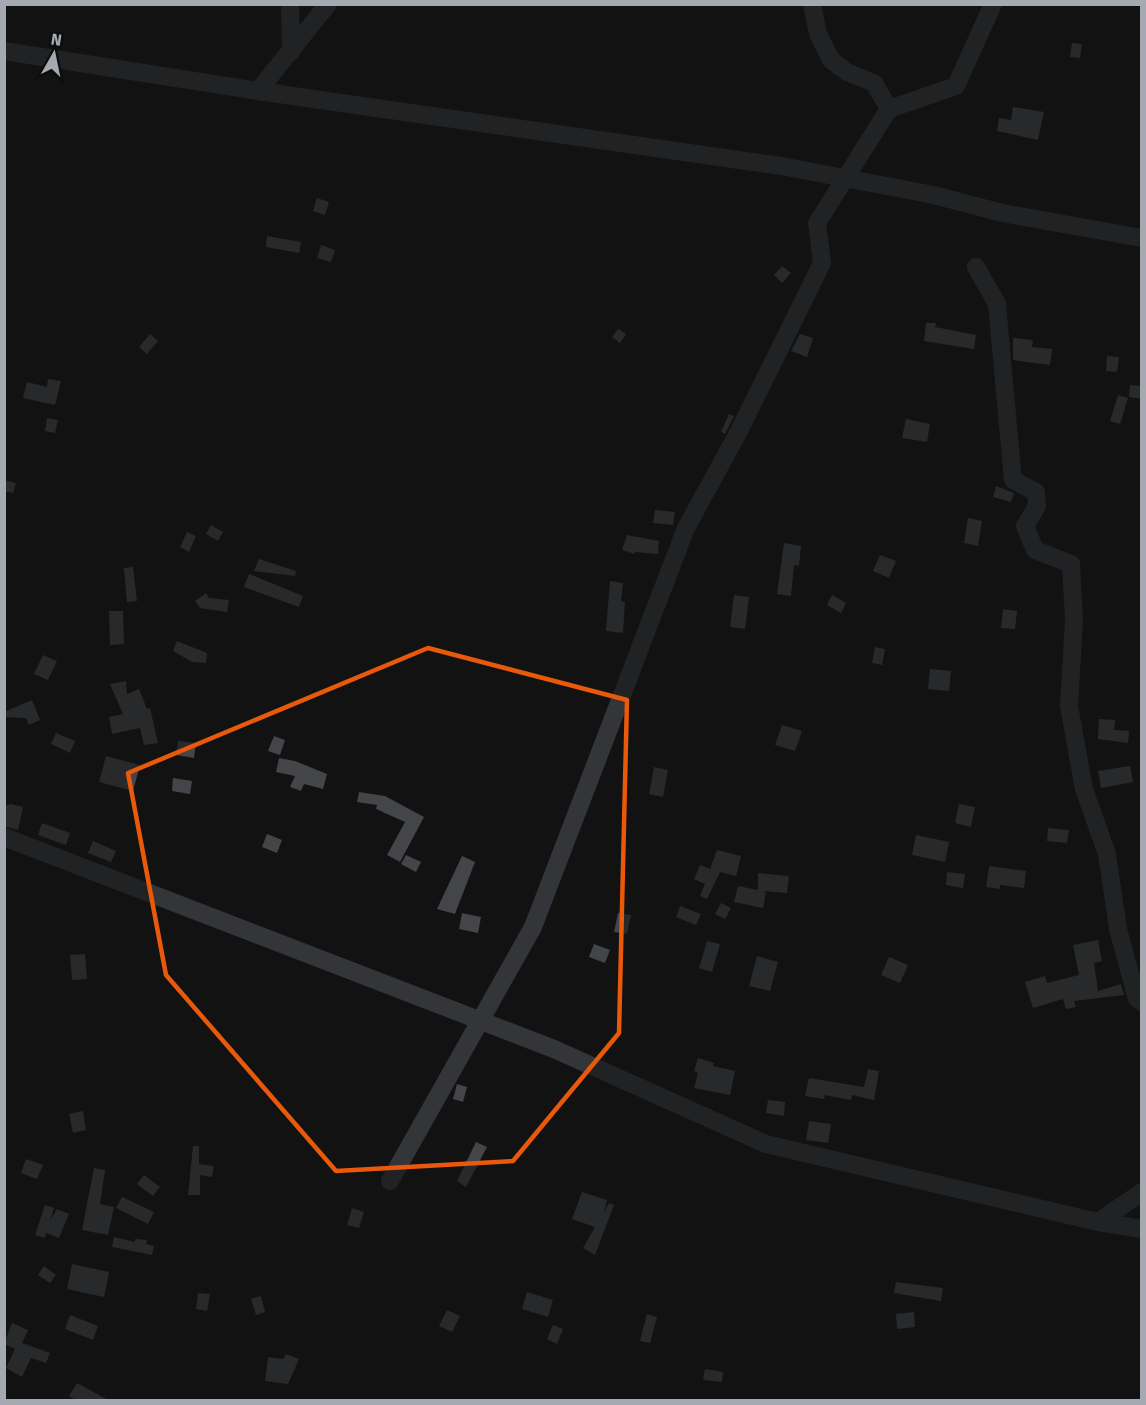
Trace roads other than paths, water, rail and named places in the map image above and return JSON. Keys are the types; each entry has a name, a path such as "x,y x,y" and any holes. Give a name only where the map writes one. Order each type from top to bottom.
{"street":[{"path":"290,4 291,52"},
{"path":"258,91 328,4"},
{"path":"812,4 818,34 831,60 847,72 874,83 889,109"},
{"path":"390,1181 533,927 686,528 739,431 822,263 817,223 842,179 889,109 956,86 993,4"},
{"path":"4,51 258,91 781,166 934,195 1002,213 1142,238"},
{"path":"976,267 997,304 1013,480 1036,492 1037,506 1025,526 1035,550 1071,564 1074,620 1070,706 1084,789 1107,854 1118,929 1137,999 1142,1002"},
{"path":"4,837 554,1049 766,1144 1098,1222 1142,1229"},
{"path":"1098,1222 1142,1192"}]}
